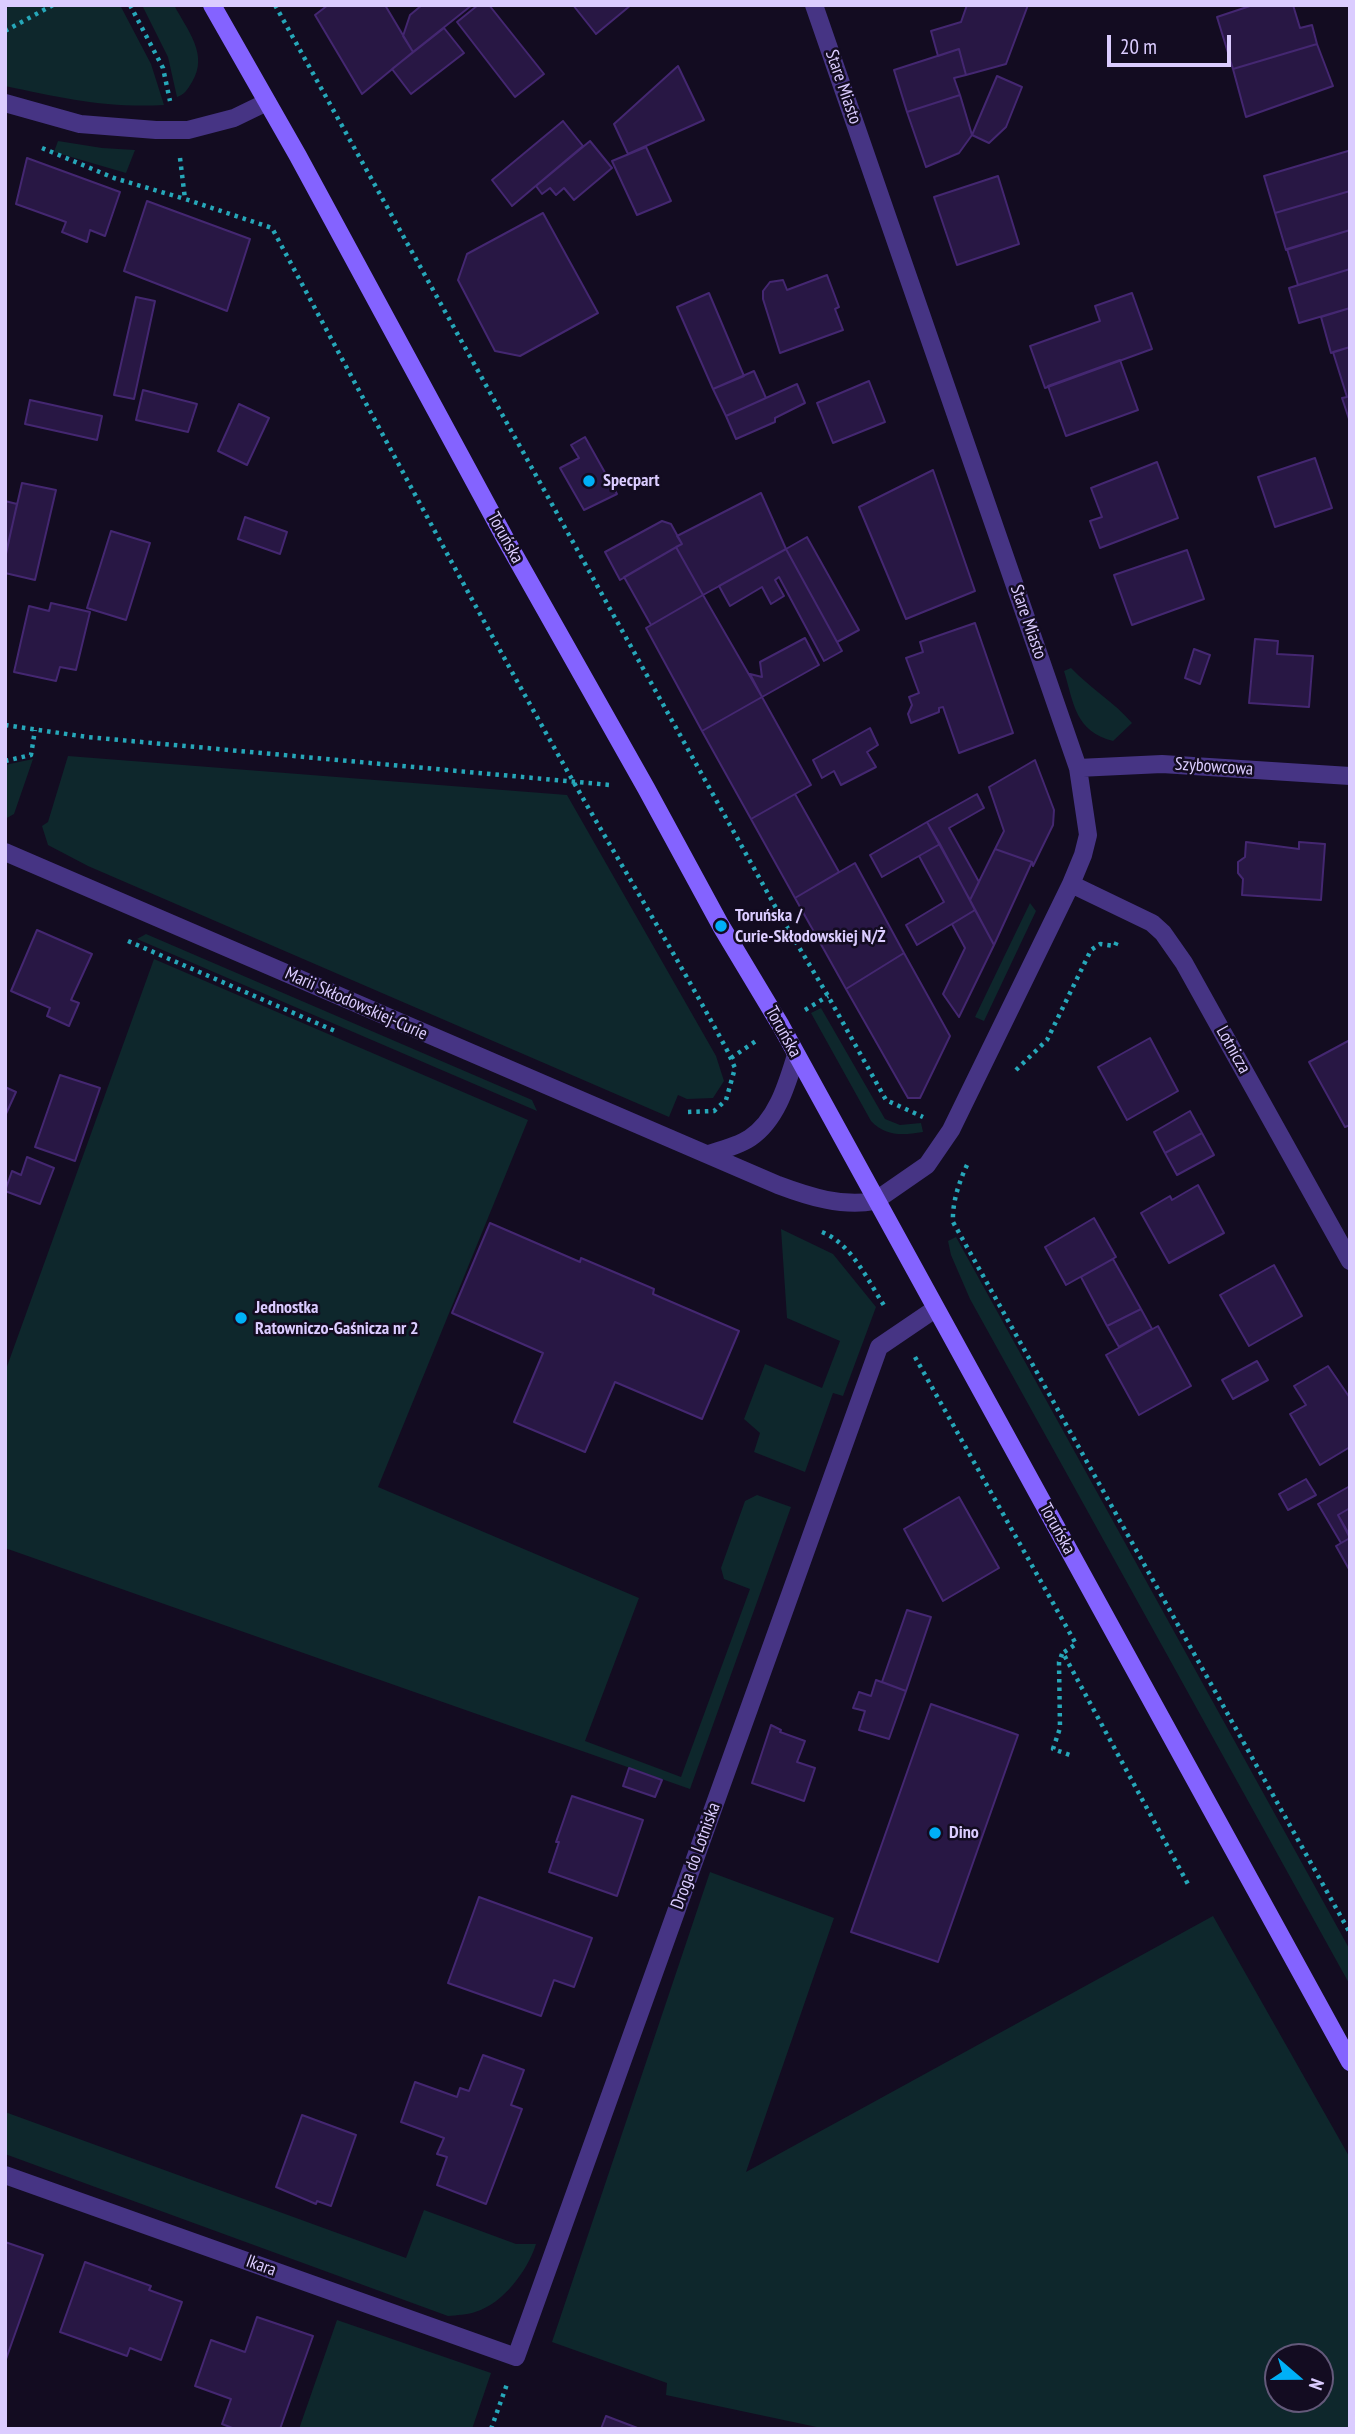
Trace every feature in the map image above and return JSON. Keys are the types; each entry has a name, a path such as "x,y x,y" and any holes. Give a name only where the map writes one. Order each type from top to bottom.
{"main road":[{"name":"Toruńska","path":"212,5 299,156 512,552 796,1055 1350,2062"}],"street":[{"name":"Stare Miasto","path":"814,5 1079,768 1088,835 1071,884 951,1130 927,1165 876,1201"},
{"path":"5,103 80,124 176,130 202,128 234,118 267,102"},
{"name":"Szybowcowa","path":"1079,768 1162,764 1350,776"},
{"name":"Marii Skłodowskiej-Curie","path":"5,852 778,1185 851,1204 876,1201"},
{"name":"Lotnicza","path":"1071,884 1152,923 1163,933 1184,963 1350,1261"},
{"path":"708,1154 749,1138 760,1130 780,1099 796,1055"},
{"name":"Droga do Lotniska","path":"516,2357 879,1348 935,1309"},
{"name":"Ikara","path":"5,2175 516,2357"}],"path":[{"path":"5,31 53,5"},
{"path":"130,5 163,68 176,130 185,199"},
{"path":"275,5 781,918 886,1100 978,1141 961,1177 953,1222 1350,1933"},
{"path":"31,144 114,178 272,228 379,429 574,782"},
{"path":"5,725 87,737 646,788"},
{"path":"5,761 31,755 36,729"},
{"path":"1010,1081 1017,1069 1047,1040 1091,950 1100,944 1115,946 1131,913"},
{"path":"1070,1755 1054,1749 1060,1728 1059,1662 1063,1653 1076,1644"},
{"path":"1063,1653 1189,1886"},
{"path":"491,2429 516,2357"}],"green space":[{"path":"12,5 120,5 151,64 164,105 103,103 5,86 5,9"},
{"path":"142,5 174,5 194,42 197,72 189,87 177,97 168,57"},
{"path":"58,141 135,150 126,173 54,152"},
{"path":"1071,668 1132,723 1113,741 1091,730 1078,715 1064,671"},
{"path":"68,756 567,795 716,1056 724,1081 713,1098 687,1099 678,1095 669,1117 88,866 48,845 42,826 48,822"},
{"path":"33,759 14,814 5,819 5,765"},
{"path":"1030,903 1036,911 984,1021 975,1017"},
{"path":"146,934 532,1100 537,1111 137,939"},
{"path":"154,959 528,1120 378,1487 639,1598 585,1741 681,1777 750,1589 724,1579 721,1568 745,1501 757,1495 791,1507 690,1789 5,1548 5,1372"},
{"path":"821,1008 885,1119 900,1125 921,1123 923,1132 889,1132 871,1121 811,1013"},
{"path":"781,1229 833,1254 876,1307 843,1396 833,1393 805,1472 754,1452 760,1433 744,1419 765,1364 822,1388 840,1341 787,1318"},
{"path":"956,1237 1350,1950 1350,1985 970,1299 951,1255 948,1241"},
{"path":"710,1872 834,1918 746,2172 1213,1916 1350,2158 1350,2429 826,2429 666,2395 667,2383 552,2342"},
{"path":"5,2112 406,2258 424,2210 516,2244 536,2244 521,2275 495,2302 472,2313 448,2316 5,2154"},
{"path":"337,2320 491,2373 472,2429 299,2429"}],"building":[{"path":"328,5 385,5 413,52 362,94 315,15"},
{"path":"422,5 472,5 413,52 403,36 410,15"},
{"path":"478,5 489,5 544,74 515,97 457,22"},
{"path":"573,5 631,5 596,34"},
{"path":"967,5 1028,5 1006,64 966,75 959,49 938,56 931,31 961,22"},
{"path":"1253,5 1293,5 1300,28 1312,25 1317,44 1233,69 1217,17"},
{"path":"444,28 464,53 411,94 392,69"},
{"path":"1317,44 1333,86 1246,117 1233,69"},
{"path":"959,49 966,75 954,78 960,95 907,112 894,70"},
{"path":"678,66 704,120 628,154 614,124"},
{"path":"997,76 1022,87 1006,127 989,143 972,135"},
{"path":"960,95 972,135 959,153 926,167 907,112"},
{"path":"563,121 583,146 512,206 492,180"},
{"path":"590,141 612,168 574,200 564,188 556,195 550,188 542,194 536,186"},
{"path":"646,147 671,201 637,215 612,161"},
{"path":"1348,151 1350,191 1275,213 1264,176"},
{"path":"27,158 120,192 105,236 90,230 87,242 62,232 66,222 16,204"},
{"path":"998,176 1019,244 957,265 934,197"},
{"path":"1350,191 1350,230 1286,250 1275,213"},
{"path":"147,201 250,239 227,311 124,271"},
{"path":"543,213 598,313 520,356 495,351 458,280 467,254"},
{"path":"1350,230 1350,269 1298,285 1287,249"},
{"path":"1350,269 1350,308 1299,323 1289,288"},
{"path":"827,275 839,307 835,309 843,330 780,353 763,299 763,291 770,282 783,280 787,290"},
{"path":"709,293 744,376 713,389 677,307"},
{"path":"1132,293 1152,349 1045,388 1030,346 1100,321 1095,306"},
{"path":"136,297 155,301 134,399 114,395"},
{"path":"1350,308 1350,347 1331,353 1321,317"},
{"path":"1350,347 1350,422 1342,398 1347,397 1333,352"},
{"path":"1120,360 1138,410 1066,436 1048,386"},
{"path":"754,371 766,398 726,416 713,389"},
{"path":"869,381 885,422 833,443 817,403"},
{"path":"797,384 805,403 775,418 775,422 736,439 726,416"},
{"path":"143,390 197,404 188,432 136,420"},
{"path":"30,400 102,416 97,440 25,424"},
{"path":"239,404 269,418 247,465 218,451"},
{"name":"Specpart","path":"585,437 617,494 584,510 560,468 579,458 571,445"},
{"path":"1315,458 1332,508 1275,527 1258,477"},
{"path":"1157,462 1178,518 1100,548 1090,521 1102,517 1091,488"},
{"path":"933,470 975,591 906,619 859,507"},
{"path":"22,483 56,490 35,580 5,573 5,557"},
{"path":"761,493 786,549 703,595 676,547 682,544 677,536"},
{"path":"5,501 17,504 6,554 5,553"},
{"path":"245,517 287,532 280,554 238,539"},
{"path":"662,521 671,524 682,544 620,580 605,552"},
{"path":"111,531 150,543 126,620 87,608"},
{"path":"807,537 859,630 837,642 786,549"},
{"path":"676,547 703,595 651,625 624,577"},
{"path":"786,549 842,651 824,661 779,577 775,580 784,596 771,604 762,587 730,606 719,586"},
{"path":"1187,550 1204,599 1132,625 1114,575"},
{"path":"703,595 762,697 702,731 646,628"},
{"path":"51,603 90,612 76,670 60,667 56,681 14,672 29,606 49,611"},
{"path":"975,623 1013,733 959,753 943,707 939,708 939,712 911,723 908,714 912,705 909,697 919,693 906,658 923,652 920,642"},
{"path":"805,638 819,665 762,697 750,674 762,677 760,662"},
{"path":"1255,639 1278,641 1277,654 1313,656 1309,707 1249,703"},
{"path":"1194,649 1210,655 1200,684 1185,678"},
{"path":"762,697 811,785 751,819 702,731"},
{"path":"870,728 878,745 867,752 876,767 841,785 834,771 822,778 813,760"},
{"path":"1035,760 1054,810 1053,825 1033,866 1032,862 995,849 1004,831 989,787"},
{"path":"795,794 839,872 795,898 751,819"},
{"path":"977,794 984,808 949,828 979,882 970,900 927,822"},
{"path":"927,822 940,844 882,877 870,855"},
{"path":"1246,842 1299,849 1299,842 1325,844 1321,900 1242,895 1243,879 1238,873 1238,862 1245,857"},
{"path":"940,844 975,910 917,945 906,925 944,902 919,856"},
{"path":"995,849 1032,862 994,945 970,900"},
{"path":"855,863 904,953 846,989 795,898"},
{"path":"975,910 994,945 959,1017 943,994 965,948 952,924"},
{"path":"37,930 92,954 71,1000 79,1003 69,1026 47,1016 50,1008 11,991"},
{"path":"904,953 950,1036 920,1098 908,1098 846,989"},
{"path":"1150,1038 1178,1091 1127,1120 1098,1067"},
{"path":"1350,1040 1350,1125 1345,1127 1309,1062"},
{"path":"60,1075 100,1088 75,1161 35,1147"},
{"path":"5,1087 16,1092 5,1116"},
{"path":"1190,1111 1202,1133 1165,1153 1154,1132"},
{"path":"1202,1133 1214,1155 1177,1175 1165,1153"},
{"path":"27,1157 54,1168 40,1204 5,1191 12,1171 21,1175"},
{"path":"1198,1185 1224,1233 1169,1263 1141,1213 1170,1196 1172,1200"},
{"path":"1094,1218 1116,1257 1066,1285 1045,1247"},
{"path":"490,1223 580,1262 581,1258 654,1289 653,1294 739,1331 702,1419 615,1382 585,1452 514,1422 543,1353 452,1313"},
{"path":"1113,1259 1141,1309 1107,1326 1081,1277"},
{"path":"1274,1265 1302,1316 1249,1346 1220,1295"},
{"path":"1141,1309 1152,1329 1119,1347 1107,1326"},
{"path":"1158,1326 1191,1386 1139,1415 1106,1355"},
{"path":"1257,1361 1268,1380 1233,1399 1222,1380"},
{"path":"1328,1366 1350,1398 1350,1447 1320,1465 1290,1414 1306,1405 1294,1386"},
{"path":"1306,1479 1316,1495 1288,1510 1279,1494"},
{"path":"1350,1486 1350,1508 1338,1515 1350,1538 1341,1543 1318,1504"},
{"path":"959,1497 999,1568 943,1601 904,1529"},
{"path":"1350,1508 1350,1536 1338,1515"},
{"path":"1350,1538 1350,1571 1336,1546"},
{"path":"907,1610 931,1617 906,1691 882,1682"},
{"path":"876,1680 906,1691 889,1739 859,1730 865,1711 853,1708 859,1692 871,1696"},
{"name":"Dino","path":"931,1704 1018,1735 938,1962 851,1932"},
{"path":"771,1725 781,1730 780,1732 805,1741 797,1762 815,1768 804,1801 752,1783"},
{"path":"629,1768 662,1780 655,1797 623,1786"},
{"path":"572,1796 643,1820 617,1896 549,1872"},
{"path":"479,1897 592,1938 574,1987 554,1980 541,2016 448,1983"},
{"path":"483,2055 524,2070 511,2105 522,2109 486,2204 437,2185 447,2157 437,2154 444,2138 401,2122 415,2082 457,2097 460,2088 469,2091"},
{"path":"302,2115 356,2135 331,2206 317,2201 316,2204 276,2187"},
{"path":"5,2242 43,2255 5,2362"},
{"path":"85,2262 151,2286 149,2290 182,2302 161,2360 130,2348 127,2356 60,2332"},
{"path":"257,2317 313,2336 280,2429 235,2429 222,2424 231,2399 195,2386 211,2340 245,2352"},
{"path":"606,2416 640,2429 601,2429"}],"place":[{"name":"Specpart","path":"589,481"},
{"name":"Toruńska / Curie-Skłodowskiej N/Ż","path":"721,926"},
{"name":"Jednostka Ratowniczo-Gaśnicza nr 2","path":"241,1318"},
{"name":"Dino","path":"935,1833"}]}
